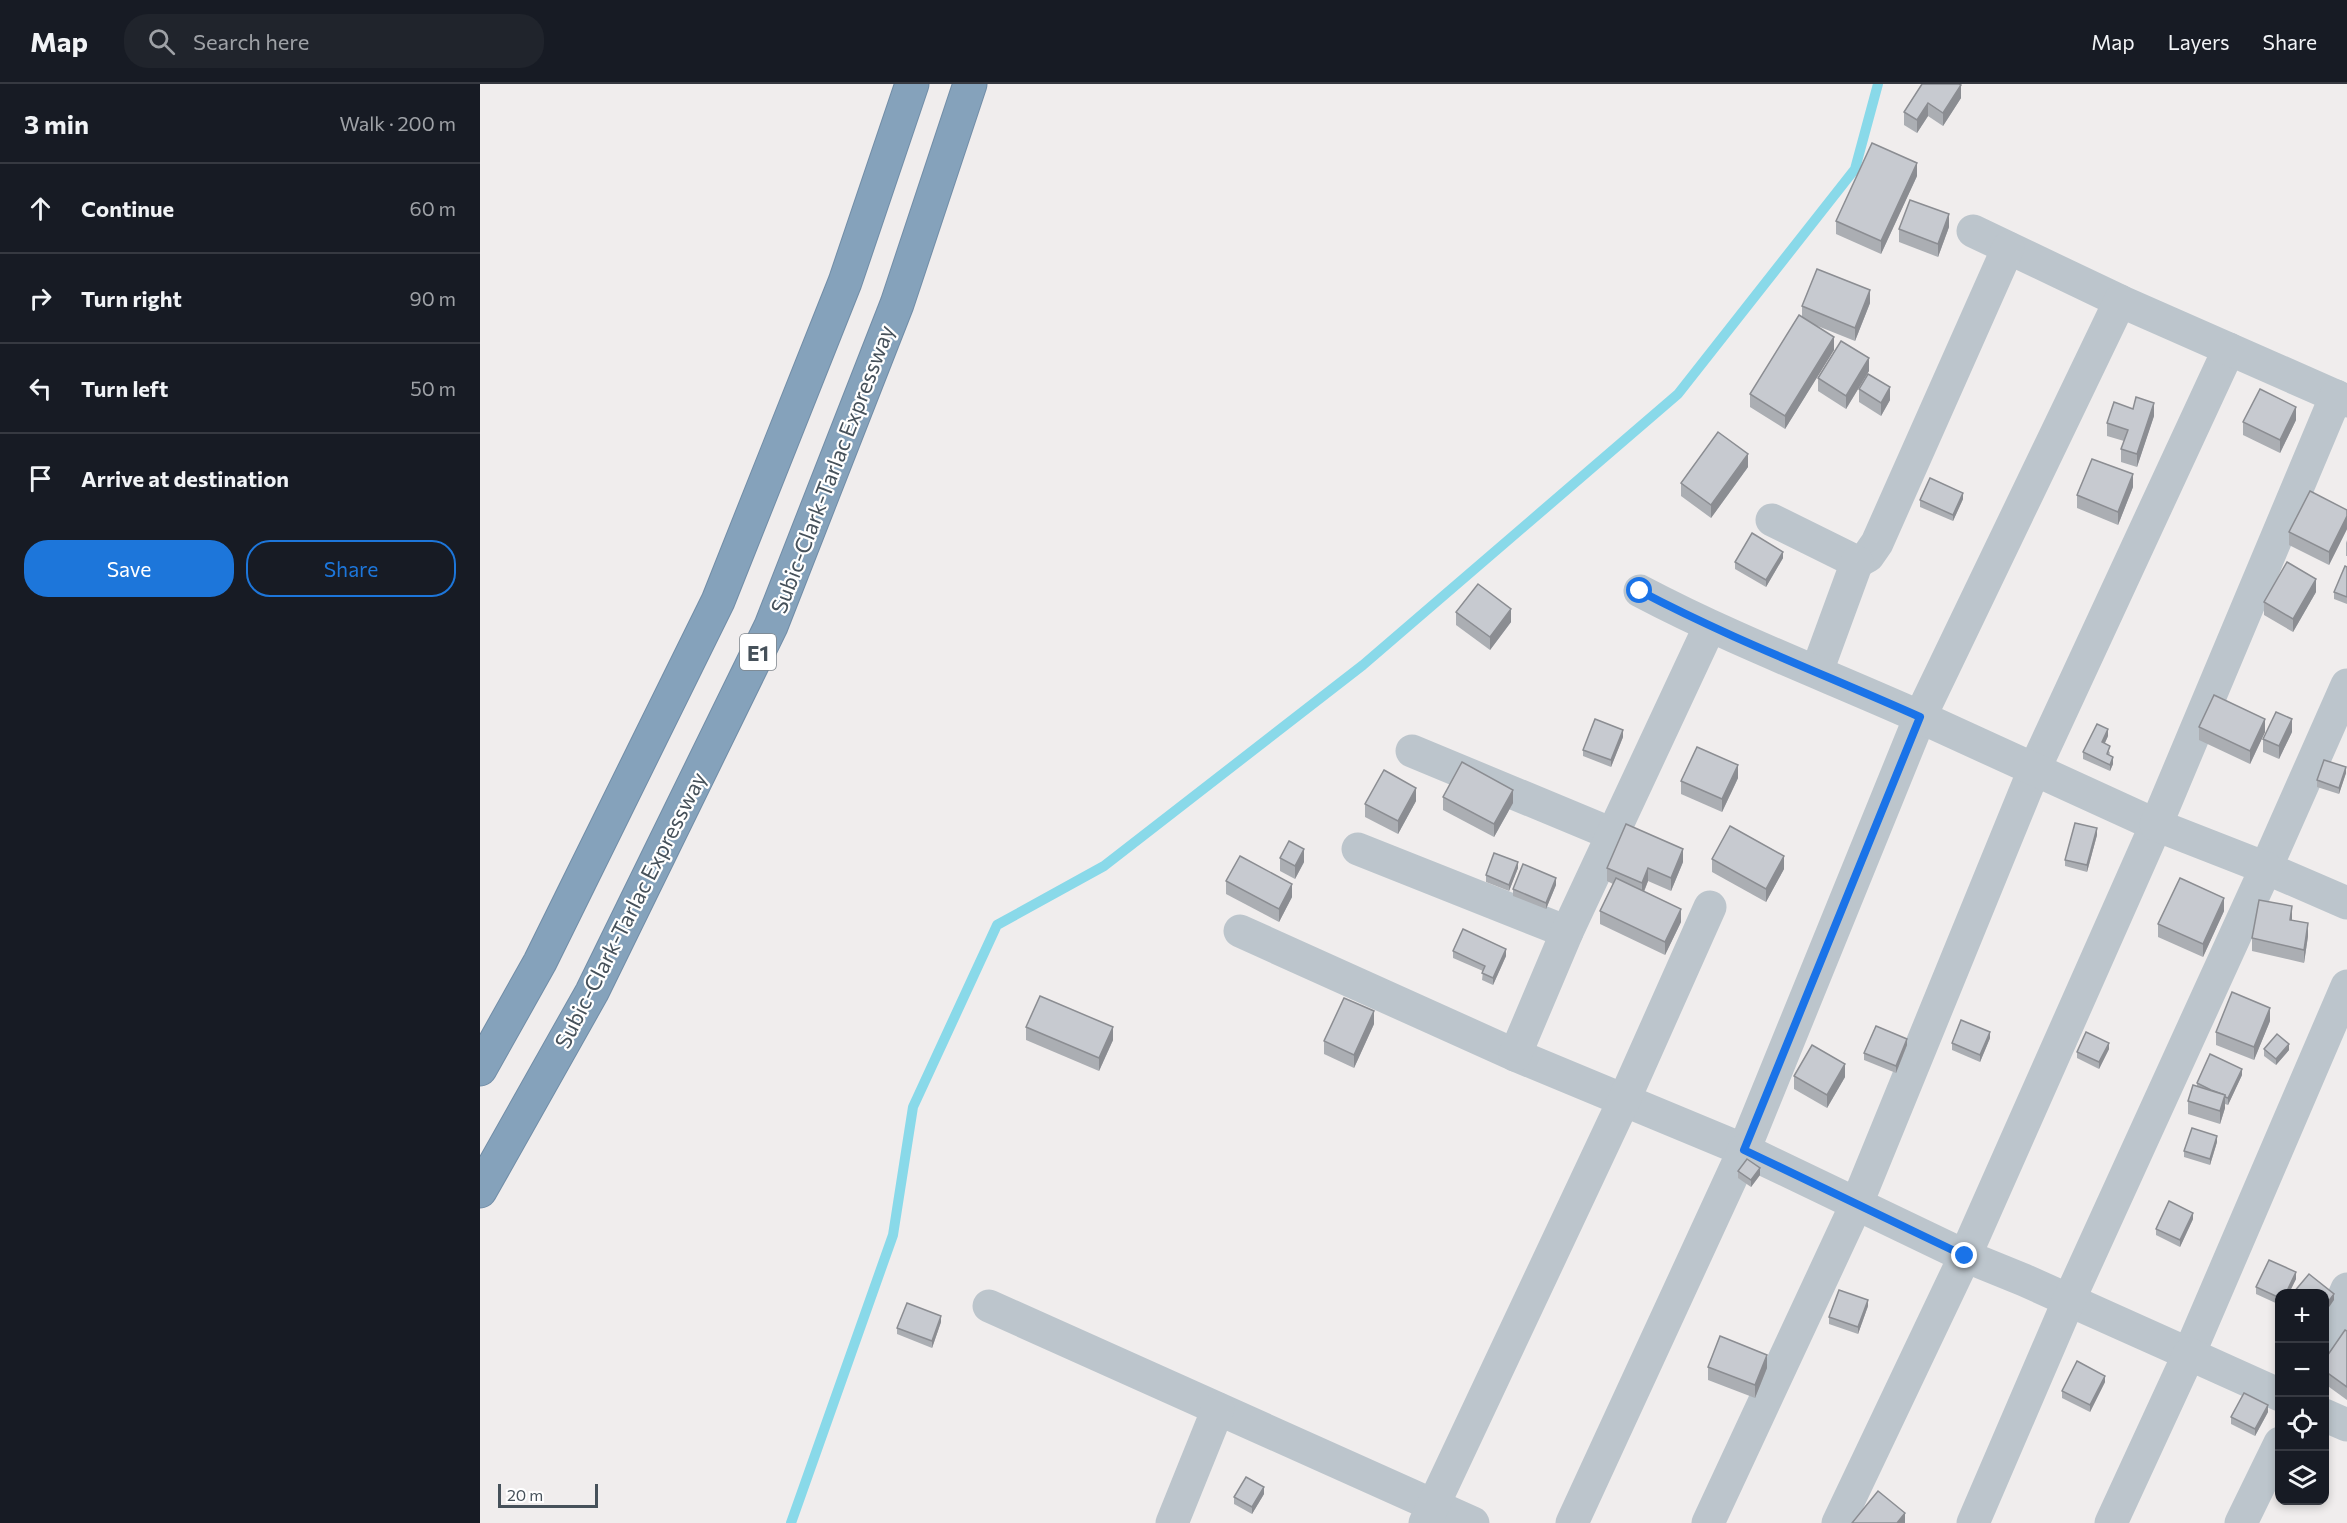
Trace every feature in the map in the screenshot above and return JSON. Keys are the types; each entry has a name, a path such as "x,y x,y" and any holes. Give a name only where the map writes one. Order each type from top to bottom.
{"highway":[{"path":"480,1069 540,962 718,601 845,282 912,84"},
{"name":"Subic-Clark-Tarlac Expressway","path":"480,1191 592,992 771,626 897,303 970,84"}],"street":[{"path":"1838,1523 1965,1256 2342,398 2120,301 1973,231"},
{"path":"1817,671 1857,562 1868,556 1877,543 2008,248"},
{"path":"1572,1523 1744,1150 1920,717 2120,301"},
{"path":"1708,1523 1857,1203 2034,770 2229,349"},
{"path":"1772,520 1857,562"},
{"path":"1640,591 1709,628 1817,671 2156,825 2347,903"},
{"path":"1515,1055 1566,932 1709,628"},
{"path":"1973,1523 2069,1300 2347,685"},
{"path":"1412,751 1612,834"},
{"path":"1358,849 1566,932"},
{"path":"1429,1514 1624,1100 1710,908"},
{"path":"1240,931 1515,1055 1744,1150 1965,1256 2275,1393"},
{"path":"2111,1523 2189,1354 2347,986"},
{"path":"2329,1332 2347,1289"},
{"path":"989,1306 1218,1408 1429,1514 1473,1523"},
{"path":"1172,1523 1218,1408"},
{"path":"2329,1417 2347,1425"},
{"path":"2241,1523 2276,1451"}],"building":[{"path":"1922,84 1961,85 1943,113 1928,103 1917,120 1904,112"},
{"path":"1872,143 1917,163 1881,241 1836,221"},
{"path":"1910,200 1949,214 1938,244 1899,229"},
{"path":"1817,269 1870,290 1855,328 1802,306"},
{"path":"1799,315 1834,337 1785,416 1750,394"},
{"path":"1841,341 1869,358 1846,396 1818,378"},
{"path":"1868,374 1890,387 1881,403 1859,389"},
{"path":"2260,389 2296,407 2280,440 2243,422"},
{"path":"2136,397 2154,403 2137,454 2121,449 2128,430 2107,423 2114,402 2133,409"},
{"path":"1718,432 1748,454 1711,505 1681,483"},
{"path":"2092,459 2133,474 2118,512 2077,495"},
{"path":"1930,478 1963,493 1953,515 1920,500"},
{"path":"2310,491 2347,510 2347,516 2329,552 2289,532"},
{"path":"1752,533 1783,552 1766,580 1735,562"},
{"path":"2287,562 2316,579 2293,619 2264,602"},
{"path":"2345,566 2347,567 2347,597 2334,592"},
{"path":"1478,584 1511,609 1490,637 1456,612"},
{"path":"2214,695 2265,719 2250,751 2199,727"},
{"path":"2276,712 2292,719 2279,746 2263,739"},
{"path":"1595,719 1623,730 1611,760 1583,750"},
{"path":"2097,724 2108,729 2102,742 2110,746 2107,754 2113,757 2110,765 2083,752"},
{"path":"1697,747 1738,765 1722,799 1681,781"},
{"path":"2324,760 2346,767 2339,788 2317,780"},
{"path":"1462,762 1513,790 1494,824 1443,797"},
{"path":"1384,770 1416,788 1398,821 1365,804"},
{"path":"2075,823 2097,828 2087,865 2065,860"},
{"path":"1626,824 1683,849 1671,878 1648,868 1642,883 1607,868"},
{"path":"1730,826 1784,856 1766,889 1712,859"},
{"path":"1289,841 1304,849 1295,866 1280,858"},
{"path":"1494,853 1518,862 1509,885 1486,875"},
{"path":"1240,856 1292,884 1279,909 1226,881"},
{"path":"1523,864 1556,878 1546,903 1513,889"},
{"path":"1616,878 1681,909 1665,942 1600,911"},
{"path":"2180,878 2224,898 2203,944 2158,924"},
{"path":"2259,900 2292,906 2290,920 2308,923 2304,950 2252,938"},
{"path":"1463,929 1506,949 1493,978 1482,973 1485,966 1453,951"},
{"path":"2232,992 2270,1008 2254,1047 2216,1032"},
{"path":"1040,996 1113,1027 1099,1058 1026,1027"},
{"path":"1344,998 1374,1011 1354,1055 1324,1041"},
{"path":"1961,1020 1990,1032 1980,1055 1952,1043"},
{"path":"1876,1026 1907,1039 1896,1066 1864,1053"},
{"path":"2086,1032 2109,1043 2099,1062 2077,1052"},
{"path":"2277,1034 2289,1044 2276,1059 2264,1049"},
{"path":"1812,1045 1845,1064 1827,1095 1794,1076"},
{"path":"2210,1054 2242,1069 2228,1098 2197,1083"},
{"path":"2193,1085 2225,1095 2220,1111 2188,1101"},
{"path":"2192,1128 2217,1136 2210,1159 2184,1151"},
{"path":"1747,1159 1760,1168 1751,1180 1738,1171"},
{"path":"2169,1201 2193,1213 2180,1240 2156,1229"},
{"path":"2269,1260 2296,1272 2288,1289 2275,1289 2275,1296 2256,1287"},
{"path":"2309,1274 2328,1289 2296,1289"},
{"path":"1839,1290 1868,1300 1858,1327 1829,1317"},
{"path":"2329,1290 2334,1294 2329,1301"},
{"path":"907,1303 941,1316 932,1341 897,1328"},
{"path":"2345,1330 2347,1331 2347,1387 2329,1374 2329,1353"},
{"path":"1720,1336 1767,1355 1755,1385 1708,1367"},
{"path":"2077,1361 2105,1376 2090,1405 2062,1391"},
{"path":"2244,1393 2268,1405 2255,1429 2231,1417"},
{"path":"1246,1477 1264,1487 1252,1507 1234,1497"},
{"path":"1878,1491 1905,1513 1897,1523 1852,1523"}],"waterway":[{"path":"791,1523 893,1235 913,1107 997,925 1104,866 1363,665 1678,394 1855,169 1878,84"}],"route":[{"path":"1640,591 1709,628 1817,671 1920,717 1744,1150 1965,1256"}]}
